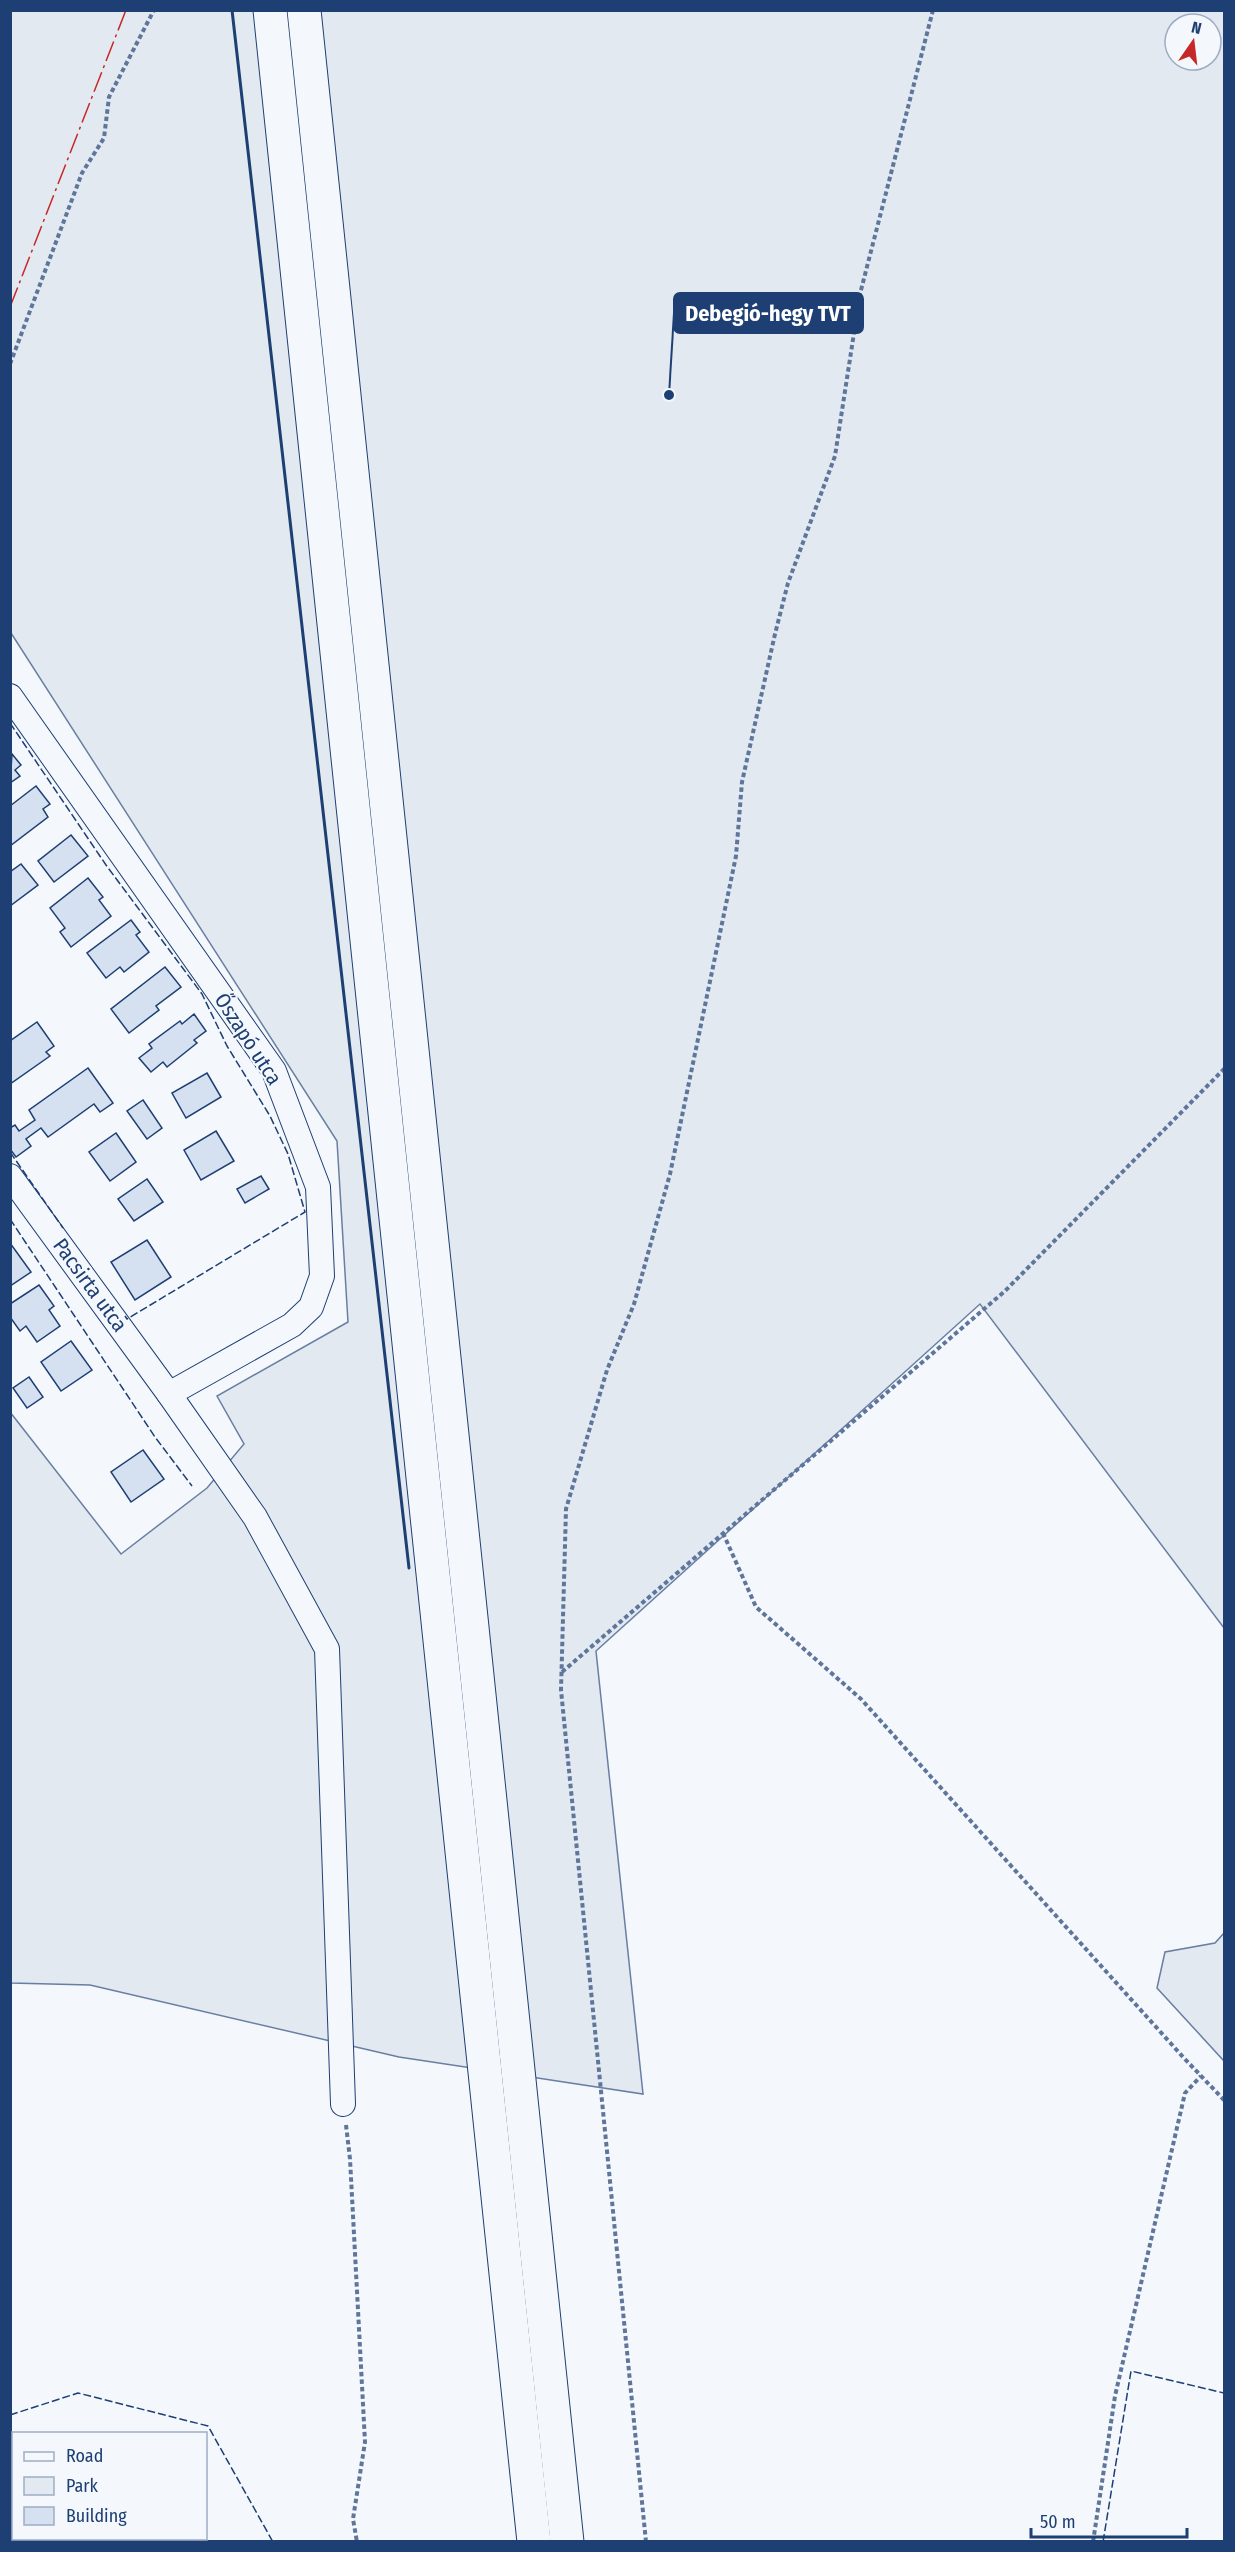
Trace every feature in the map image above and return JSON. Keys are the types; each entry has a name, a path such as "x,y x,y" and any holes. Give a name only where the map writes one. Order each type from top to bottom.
{"highway":[{"path":"270,10 534,2541"},
{"path":"304,10 567,2541"}],"street":[{"name":"Őszapó utca","path":"10,696 274,1071 318,1187 322,1276 311,1307 292,1325 170,1394"},
{"name":"Pacsirta utca","path":"10,1176 170,1394 255,1517 327,1649 343,2104"}],"path":[{"path":"10,364 82,172 104,138 109,97 154,10"},
{"path":"646,2541 561,1690 566,1509 607,1370 634,1304 670,1174 736,856 742,782 774,634 788,583 835,456 860,294 933,10"},
{"path":"562,1672 1005,1291 1224,1070"},
{"path":"723,1533 756,1607 861,1699 1224,2100"},
{"path":"1093,2541 1115,2396 1185,2093 1201,2076"},
{"path":"343,2104 350,2159 365,2442 353,2519 357,2541"}],"green space":[{"path":"11,11 1224,11 1224,1628 980,1304 596,1651 643,2094 399,2057 90,1985 11,1983 10,1412 121,1554 207,1488 244,1444 217,1396 348,1322 337,1141 11,633"},
{"path":"1224,1933 1224,2061 1157,1988 1165,1952 1215,1943"}],"building":[{"path":"12,754 21,765 15,770 20,776 10,783"},
{"path":"36,786 50,804 43,809 48,817 10,846 10,806"},
{"path":"71,835 88,856 54,882 38,861"},
{"path":"21,864 38,885 10,906 10,872"},
{"path":"88,878 103,897 99,900 111,916 71,947 60,932 65,928 50,908"},
{"path":"131,920 140,932 136,935 149,952 124,972 120,967 106,978 87,953"},
{"path":"165,967 181,987 156,1006 159,1010 129,1033 111,1009"},
{"path":"194,1014 206,1031 194,1040 197,1043 167,1067 163,1062 151,1072 139,1058 152,1048 149,1044 180,1021 182,1024"},
{"path":"37,1022 54,1046 46,1052 50,1056 10,1084 10,1041"},
{"path":"88,1068 113,1103 100,1112 94,1104 48,1137 41,1128 26,1139 31,1146 16,1157 10,1149 10,1128 15,1125 19,1131 35,1120 29,1110"},
{"path":"207,1073 221,1097 186,1118 172,1093"},
{"path":"143,1100 162,1128 147,1139 127,1111"},
{"path":"216,1131 234,1161 201,1180 184,1150"},
{"path":"116,1133 136,1162 110,1181 89,1152"},
{"path":"261,1176 269,1189 245,1203 237,1189"},
{"path":"147,1179 163,1202 134,1221 118,1199"},
{"path":"147,1240 171,1277 135,1300 111,1262"},
{"path":"10,1243 31,1272 10,1286"},
{"path":"39,1285 54,1306 49,1310 60,1326 37,1342 26,1326 20,1331 10,1317 10,1304"},
{"path":"71,1341 92,1370 61,1391 41,1362"},
{"path":"29,1377 43,1397 27,1408 13,1388"},
{"path":"143,1450 164,1479 131,1502 111,1472"}],"fence":[{"path":"10,723 106,865 202,994 227,1046 270,1116 288,1154 305,1212 127,1319 125,1316"},
{"path":"10,1152 63,1228"},
{"path":"10,1219 155,1437 192,1486"},
{"path":"1103,2542 1131,2371 1224,2393"},
{"path":"10,2415 78,2393 208,2426 273,2542"}],"wall":[{"path":"232,10 409,1568"}],"power":[{"path":"10,307 126,10"}],"place":[{"name":"Debegió-hegy TVT","path":"669,395"}]}
